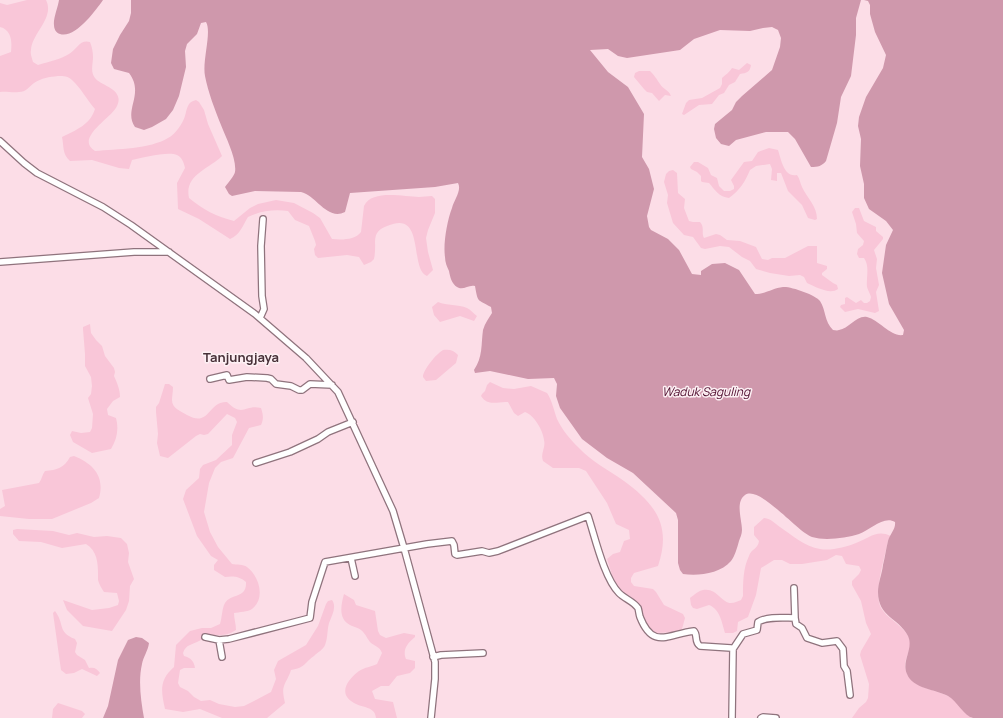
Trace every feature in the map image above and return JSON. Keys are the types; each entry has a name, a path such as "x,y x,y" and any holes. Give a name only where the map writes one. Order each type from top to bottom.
{"street":[{"path":"0,141 37,173 103,207 169,252 260,318 306,358 340,395 393,511 404,548 436,672 431,718"},
{"path":"260,318 264,309 261,246 263,219"},
{"path":"0,262 134,252 169,252"},
{"path":"210,379 227,375 229,380 247,377 267,378 271,379 276,384 291,386 299,390 302,390 310,384 332,385"},
{"path":"256,463 290,452 318,440 328,432 353,422"},
{"path":"205,637 219,640 229,639 310,618 312,602 325,562 452,541 455,554 482,550 489,553 498,551 588,516 610,581 619,593 638,608 640,618 650,635 658,638 694,631 696,641 700,646 733,649"},
{"path":"351,558 355,576"},
{"path":"794,588 796,624 802,628 807,638 822,642 837,642 842,647 850,695"},
{"path":"732,718 733,649 743,634 757,630 759,621 768,619 795,618"},
{"path":"219,640 222,657"},
{"path":"433,658 483,653"},
{"path":"761,718 776,718"}],"shaded area":[{"path":"27,0 46,0 48,7 48,13 32,44 31,53 33,62 38,65 58,59 72,52 81,43 87,41 90,42 93,53 93,76 115,92 118,96 119,100 114,111 91,134 89,140 90,146 95,151 123,149 161,142 176,132 184,119 189,104 196,100 204,110 208,124 222,156 199,173 190,184 188,190 189,198 194,202 215,215 234,221 250,208 258,204 276,200 294,203 320,218 332,239 348,239 355,237 361,232 364,206 374,197 389,195 419,197 432,196 435,199 435,213 426,238 433,270 427,276 422,272 413,235 409,227 403,223 385,227 377,233 374,259 364,265 359,257 347,255 318,258 315,255 314,249 316,245 309,226 295,220 288,211 267,211 248,217 239,232 230,239 199,219 178,209 177,183 185,168 183,162 177,155 161,154 132,160 129,169 119,168 92,160 70,161 64,153 62,137 86,123 93,115 95,109 75,83 67,77 55,76 40,80 21,92 0,92 0,56 11,52 11,44 9,34 0,27 0,3 7,5"},
{"path":"747,63 751,65 749,71 740,74 735,82 729,85 724,93 719,95 712,104 699,105 684,115 682,114 686,103 689,100 702,98 720,88 722,78 732,68 739,70"},
{"path":"639,71 650,71 661,86 669,92 671,96 665,95 659,101 652,93 647,92 634,77 635,73"},
{"path":"769,148 778,150 782,163 789,174 797,175 801,186 814,206 817,219 815,220 808,218 802,205 788,191 781,173 777,173 777,181 771,180 772,169 770,164 756,166 750,170 742,186 729,198 720,195 709,183 702,182 701,176 690,167 694,162 698,162 708,168 711,175 717,178 719,186 724,191 730,191 734,189 731,180 744,162 752,161 758,152"},
{"path":"673,170 677,173 678,193 685,199 684,208 689,221 700,222 704,238 716,234 727,240 740,241 756,247 762,259 768,260 772,258 785,258 808,246 817,246 817,263 827,266 827,269 822,273 822,275 837,285 838,289 835,291 827,291 807,283 804,277 800,275 789,276 756,269 750,261 729,247 720,246 705,249 701,248 693,237 684,235 673,223 667,203 668,195 664,182 666,174"},
{"path":"855,208 859,208 864,221 876,227 876,231 883,237 874,250 877,259 876,268 879,285 876,292 879,311 875,313 858,309 845,312 840,307 841,305 845,304 845,298 847,297 856,303 861,300 864,303 867,303 870,301 871,297 867,287 866,261 864,258 859,258 857,254 858,249 863,245 864,241 857,233 852,212"},
{"path":"438,302 467,308 477,316 474,321 460,316 440,322 434,315 432,307"},
{"path":"90,324 91,333 102,346 105,356 114,368 114,376 119,389 120,397 113,401 107,409 108,415 116,418 117,422 117,434 111,449 92,453 73,442 70,435 72,431 81,433 90,432 92,428 93,414 88,398 91,394 92,386 91,377 85,366 83,329 83,327"},
{"path":"443,350 451,350 458,355 456,363 436,380 426,381 423,377 427,366"},
{"path":"490,382 503,388 514,389 531,386 547,393 559,423 573,442 589,458 635,490 652,507 662,527 662,552 658,566 634,573 631,578 631,582 634,586 653,589 664,605 683,614 685,618 682,629 679,632 652,632 648,627 640,608 621,592 613,578 607,559 613,554 620,552 624,541 630,539 629,530 616,524 607,503 586,471 579,468 553,468 543,461 542,455 544,440 538,423 532,416 525,412 518,416 514,413 508,402 493,403 484,399 481,396"},
{"path":"165,384 169,384 173,387 173,405 187,415 195,418 205,416 216,405 227,402 232,407 241,410 256,407 261,408 263,416 261,425 249,428 233,458 221,462 215,468 209,483 204,512 210,532 218,547 232,564 245,566 255,576 258,581 260,593 259,599 252,609 234,613 236,630 225,635 206,634 202,639 186,648 183,653 184,656 192,660 195,668 184,668 180,670 178,683 180,687 201,701 210,700 219,704 235,707 244,706 271,692 276,679 274,670 278,661 306,645 318,626 328,601 332,600 334,605 334,611 329,623 327,640 324,647 302,667 291,670 283,688 285,703 267,718 222,718 200,709 183,712 165,709 162,686 169,672 174,667 176,645 190,631 202,628 211,628 220,624 225,603 244,591 246,582 236,577 225,577 214,570 214,565 218,560 211,556 197,536 183,499 186,490 199,478 200,469 203,465 216,460 232,445 232,435 237,422 235,418 227,414 208,434 200,434 196,436 168,458 160,456 157,443 158,434 156,407 159,403"},
{"path":"74,456 87,463 96,472 100,484 99,498 91,503 52,519 29,519 0,516 0,509 5,506 2,490 39,483 45,471 60,468 70,457"},
{"path":"764,518 771,520 809,546 820,549 834,549 843,547 881,533 891,536 888,541 880,575 878,594 881,608 904,630 909,638 910,646 905,662 907,674 911,680 917,684 947,695 953,699 972,718 852,718 868,698 869,684 860,655 871,634 866,623 861,601 852,585 852,581 861,570 859,566 846,564 842,556 836,555 827,560 802,564 790,564 782,560 774,560 761,568 756,595 748,617 738,622 737,631 733,633 725,633 720,617 713,607 709,605 697,609 693,608 690,598 703,590 712,591 728,602 732,603 741,600 743,596 744,571 747,561 759,541 754,535 754,527"},
{"path":"13,530 53,531 69,535 77,533 94,537 107,536 121,538 127,544 129,553 128,562 134,579 130,586 129,601 126,610 112,631 83,626 67,610 63,600 92,610 109,608 118,605 119,601 117,593 104,592 100,585 98,580 96,555 90,547 86,544 62,548 41,542 19,541 13,534"},
{"path":"344,594 354,600 356,605 375,611 380,635 386,638 404,633 415,635 415,637 406,646 405,655 406,659 415,661 415,668 410,673 397,676 389,686 381,686 372,691 375,699 393,702 397,718 376,718 371,709 357,705 346,695 346,687 351,678 361,670 377,664 382,653 379,648 371,643 361,630 350,625 344,619 341,607"},
{"path":"55,611 63,630 66,634 75,639 77,643 75,652 85,660 89,668 98,670 100,673 97,676 82,669 74,673 66,674 61,670 53,613"},
{"path":"58,703 82,711 85,714 82,718 52,718 53,709"}],"water":[{"path":"59,0 103,0 78,28 66,34 60,34 56,32 54,28 54,20"},
{"name":"Waduk Saguling","path":"131,0 861,0 856,18 856,35 851,76 841,97 837,123 826,161 818,166 811,167 795,139 788,132 766,132 736,140 729,146 721,144 716,138 714,129 715,124 732,110 736,102 742,96 772,70 780,47 781,38 778,30 772,27 750,31 720,30 694,39 680,50 627,58 618,56 608,49 590,50 608,72 628,87 644,114 642,157 649,169 654,189 647,216 649,227 651,230 668,239 679,250 692,274 701,275 701,271 712,264 725,263 739,270 755,294 786,287 803,291 814,296 822,304 828,323 833,330 843,329 859,318 867,317 898,335 903,335 904,330 889,304 882,273 886,245 893,230 886,221 869,209 864,198 864,184 860,166 861,139 858,126 859,117 866,97 883,68 886,55 875,32 870,14 870,5 868,1 864,0 1003,0 1003,718 970,717 951,698 919,686 910,679 907,674 905,664 910,646 908,636 900,625 881,607 878,592 888,541 895,527 895,522 886,520 859,534 848,537 829,539 817,538 805,533 760,496 752,494 745,495 740,502 742,533 736,552 731,561 721,569 708,573 695,575 683,574 678,563 678,520 676,513 633,473 607,458 582,439 560,408 556,396 557,384 554,378 528,379 490,371 475,373 474,370 479,360 481,350 483,330 492,313 491,307 479,300 475,286 459,288 455,286 446,263 446,232 450,213 459,189 458,183 435,187 350,193 345,212 339,214 327,210 312,198 301,192 255,191 232,196 225,187 235,172 234,161 231,148 212,101 204,70 208,40 208,27 206,22 201,23 197,34 187,44 185,51 186,67 179,96 173,110 166,119 152,127 144,130 135,127 131,114 135,95 133,81 129,73 114,69 111,63 113,49 129,21 131,13"},
{"path":"136,637 142,638 149,643 140,677 144,718 103,718 108,706 118,660 128,640"}],"district":[{"name":"Tanjungjaya","path":"241,357"}]}
